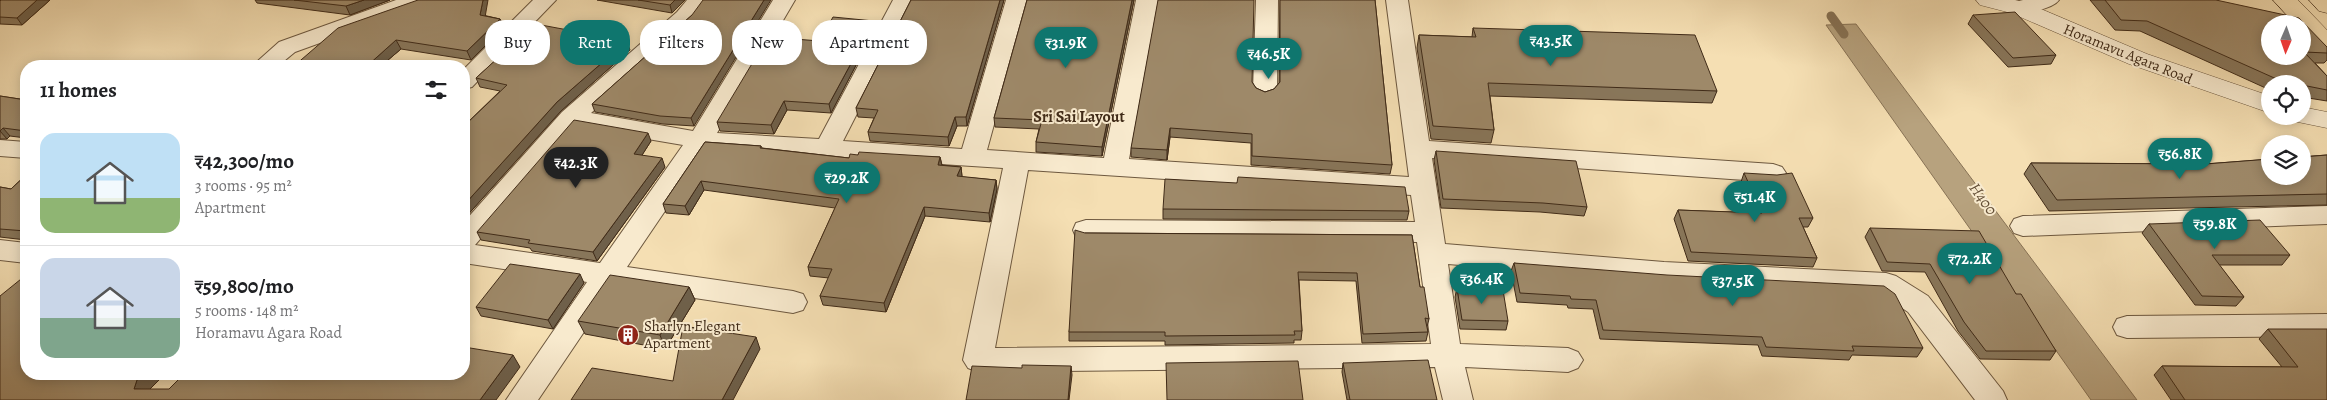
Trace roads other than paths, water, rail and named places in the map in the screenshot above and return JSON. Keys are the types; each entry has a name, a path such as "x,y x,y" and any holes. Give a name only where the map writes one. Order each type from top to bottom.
{"main road":[{"path":"2321,0 2327,6"},
{"path":"2276,7 2305,22 2327,44"}],"street":[{"path":"271,60 287,47 417,0"},
{"path":"470,76 545,0"},
{"path":"470,232 571,118 685,17 699,0"},
{"path":"522,400 700,140 784,0"},
{"path":"827,148 904,0"},
{"path":"972,158 1017,0"},
{"path":"1115,168 1147,0"},
{"path":"1265,91 1267,0"},
{"path":"1397,0 1447,355 1458,400"},
{"name":"Horamavu Agara Road","path":"1988,0 2019,8 2138,59 2261,102"},
{"path":"2019,8 2048,0"},
{"path":"2311,117 2327,120"},
{"path":"571,118 700,140 1424,187"},
{"path":"0,148 20,150"},
{"path":"1418,149 1773,173"},
{"path":"1017,161 978,360 1447,355 1568,360"},
{"path":"2023,226 2327,215"},
{"path":"1086,230 1432,243 1664,272 1886,283 1918,304 1992,400"},
{"path":"0,250 20,252"},
{"path":"470,254 793,302"},
{"path":"2127,327 2327,324"}],"water":[{"path":"1856,24 2137,400 2091,400 1826,25"}],"waterway":[{"name":"H400","path":"1831,16 1844,34"}],"place":[{"name":"Sharlyn Elegant Apartment","path":"628,335"}],"district":[{"name":"Sri Sai Layout","path":"1079,117"}]}
